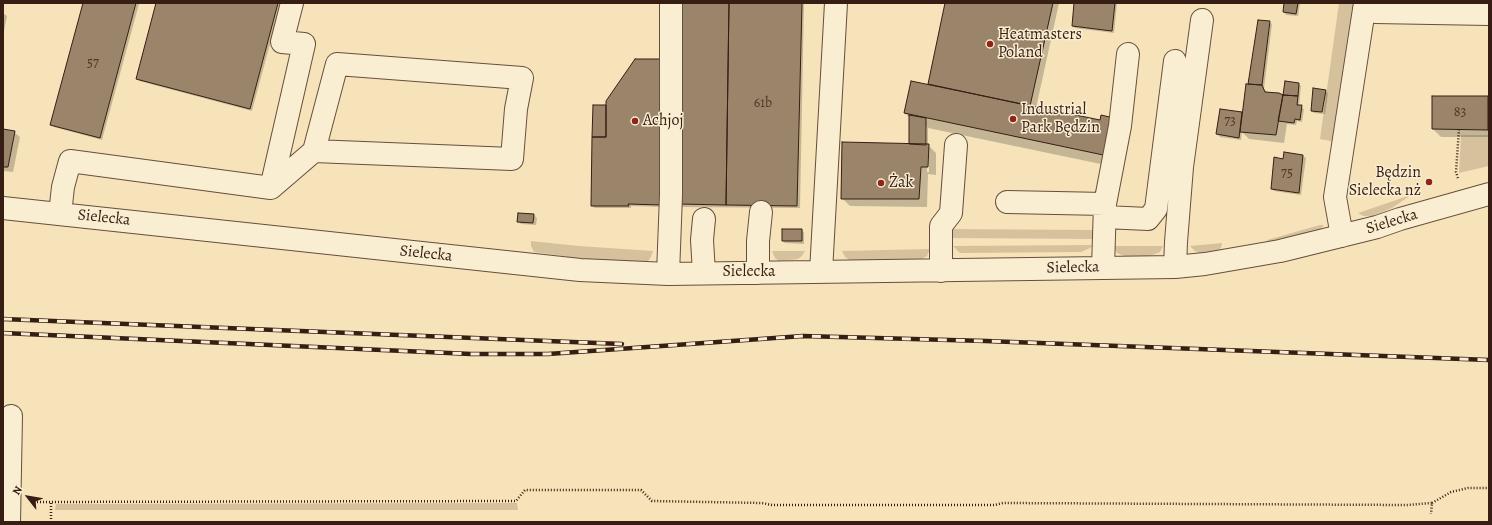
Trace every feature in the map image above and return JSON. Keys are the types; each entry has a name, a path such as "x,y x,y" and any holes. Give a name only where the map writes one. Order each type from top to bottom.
{"street":[{"path":"271,188 304,44 282,42 292,3"},
{"path":"668,274 671,195 671,3"},
{"path":"822,272 836,3"},
{"path":"1342,236 1335,198 1364,6 1375,12 1489,14"},
{"path":"1175,266 1182,167 1202,20"},
{"path":"1103,268 1105,211 1121,119 1128,54"},
{"path":"1007,202 1105,211 1148,219 1156,209 1175,61"},
{"path":"60,214 63,187 70,161 271,188 314,151 337,64 522,78 516,109 512,159 314,151"},
{"path":"941,271 941,226 951,213 956,144"},
{"name":"Sielecka","path":"3,208 580,270 668,274 1103,268 1175,266 1230,261 1280,252 1378,227 1400,219 1489,194"},
{"path":"758,273 758,241 761,212"},
{"path":"704,219 702,240 704,273"},
{"path":"10,512 11,416"}],"path":[{"path":"1458,178 1456,172 1459,129"},
{"path":"10,512 51,502 516,501 525,490 640,490 652,501 762,503 772,505 995,505 1004,503 1407,505 1432,503 1451,492 1468,488 1489,488"},
{"path":"51,502 51,522"},
{"path":"1432,503 1432,514"}],"shaded area":[{"path":"1339,3 1362,3 1336,142 1320,139"},
{"path":"1461,135 1489,135 1489,166 1459,173"},
{"path":"1411,195 1392,208 1372,216 1363,216 1358,213"},
{"path":"1324,225 1318,232 1269,242 1267,240"},
{"path":"947,229 1095,230 1096,239 947,238"},
{"path":"531,241 653,251 648,261 641,263 590,260 534,252 531,246"},
{"path":"1222,243 1221,248 1217,251 1199,253 1190,246"},
{"path":"1093,245 1081,252 960,253 953,246"},
{"path":"1113,246 1163,246 1160,252 1150,256 1124,256 1117,253"},
{"path":"930,249 927,256 922,259 851,261 845,257 842,251"},
{"path":"772,251 805,251 798,259 779,261 775,258"},
{"path":"517,503 518,510 55,510 56,504"}],"building":[{"path":"83,3 136,3 100,138 50,125"},
{"path":"156,3 278,3 250,109 136,79"},
{"path":"682,3 729,3 726,205 679,204"},
{"path":"729,3 802,3 797,206 726,205"},
{"name":"Heatmasters Poland","path":"945,3 1053,3 1030,106 928,84"},
{"path":"1074,3 1115,3 1112,31 1072,26"},
{"path":"1284,3 1298,3 1296,14 1283,12"},
{"path":"1258,20 1270,21 1262,85 1248,84"},
{"name":"Achjoj","path":"635,59 664,59 662,205 628,204 629,206 591,206 592,137 606,137 606,101"},
{"name":"Industrial Park Będzin","path":"911,81 1100,120 1101,115 1114,118 1108,156 904,113"},
{"path":"1285,81 1299,83 1298,96 1283,95"},
{"path":"1246,84 1262,85 1265,92 1279,93 1283,95 1276,135 1240,132"},
{"path":"1313,88 1326,90 1322,112 1311,111"},
{"path":"1283,95 1298,96 1297,105 1302,105 1300,120 1295,119 1294,123 1278,121"},
{"path":"1432,96 1488,96 1488,130 1432,129"},
{"path":"593,105 606,105 606,137 592,137"},
{"path":"1220,109 1242,112 1239,138 1216,134"},
{"path":"909,115 926,118 926,145 909,144"},
{"path":"3,129 15,131 8,167 3,167"},
{"name":"Żak","path":"842,142 929,144 928,167 921,167 919,199 841,199"},
{"path":"1284,152 1303,155 1299,193 1271,189 1274,157 1283,159"},
{"path":"518,213 534,214 533,223 517,222"},
{"path":"782,229 802,229 802,241 782,241"}],"railway":[{"path":"3,319 622,344"},
{"path":"3,333 471,354 548,354 803,336 986,341 1489,360"}],"place":[{"name":"Heatmasters Poland","path":"990,44"},
{"name":"Industrial Park Będzin","path":"1013,119"},
{"name":"Achjoj","path":"635,121"},
{"name":"Będzin Sielecka nż","path":"1429,182"},
{"name":"Żak","path":"881,183"}]}
